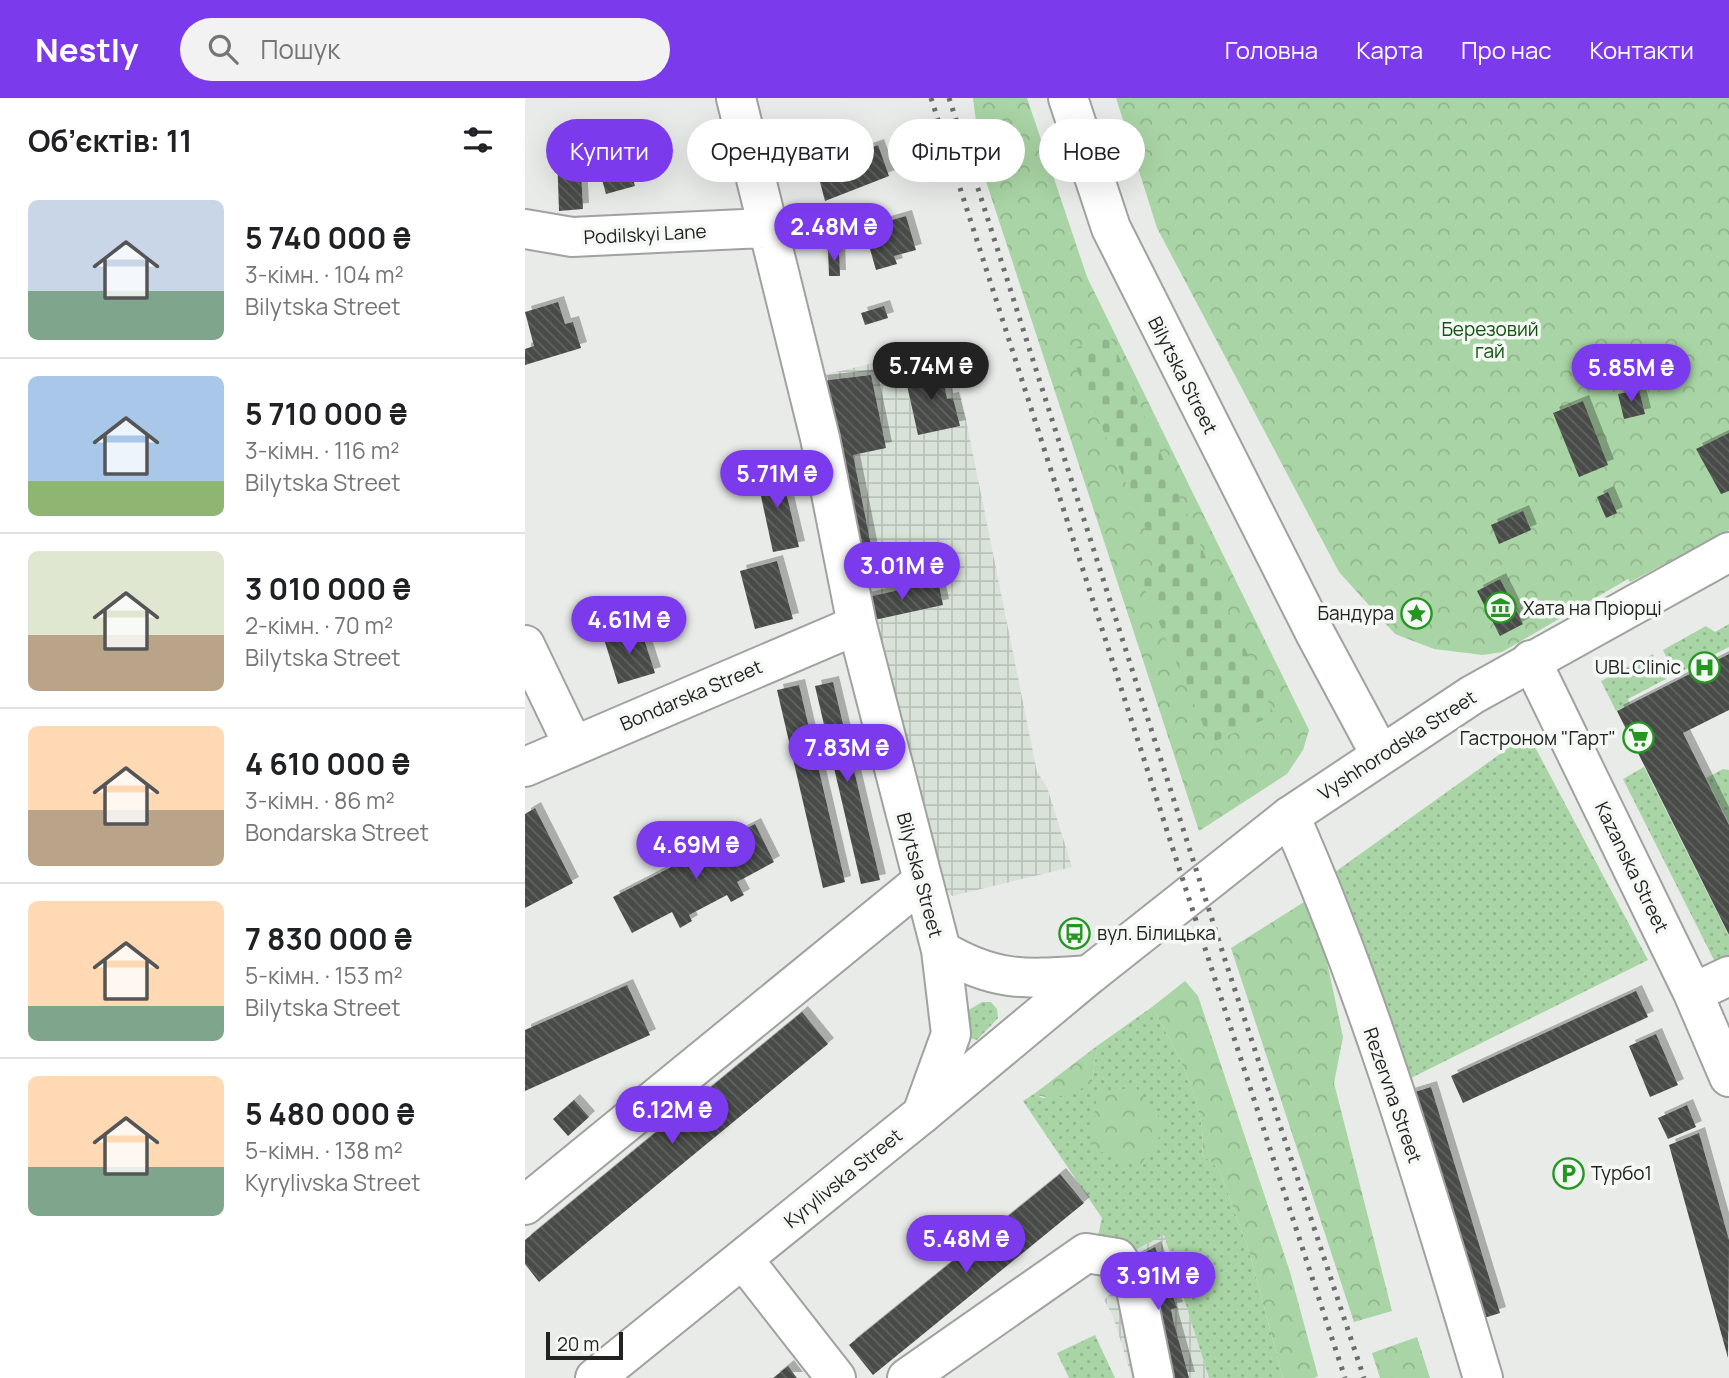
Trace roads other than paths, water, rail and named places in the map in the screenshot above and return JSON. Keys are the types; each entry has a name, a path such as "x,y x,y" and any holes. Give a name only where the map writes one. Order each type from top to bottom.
{"street":[{"name":"Bilytska Street","path":"736,98 820,438 857,625 921,882 941,950 951,1034 922,1114"},
{"name":"Bilytska Street","path":"1068,98 1111,228 1308,621 1380,754"},
{"name":"Podilskyi Lane","path":"525,229 572,237 766,228"},
{"path":"525,260 572,237"},
{"name":"Vyshhorodska Street","path":"1089,975 1290,816 1380,754 1531,660 1729,552"},
{"name":"Bondarska Street","path":"525,767 857,625"},
{"path":"525,645 573,745"},
{"name":"Kazanska Street","path":"1531,660 1693,993 1729,1077"},
{"name":"Rezervna Street","path":"1290,816 1318,879 1387,1071 1483,1378"},
{"path":"525,1205 921,882"},
{"name":"Bilytska Street","path":"941,950 971,968 996,976 1034,979 1089,975"},
{"name":"Kyrylivska Street","path":"610,1373 743,1259 1089,975"},
{"path":"1693,993 1729,976"},
{"path":"907,1378 1086,1253 1117,1258 1135,1285 1154,1378"},
{"path":"743,1259 836,1378"}],"railway":[{"path":"931,98 1345,1378"},
{"path":"949,98 1227,966 1364,1378"}],"place":[{"name":"Хата на Пріорці","path":"1500,608"},
{"name":"Бандура","path":"1417,613"},
{"name":"UBL Clinic","path":"1704,667"},
{"name":"Гастроном \"Гарт\"","path":"1639,738"},
{"name":"вул. Білицька","path":"1074,933"},
{"name":"Турбо1","path":"1568,1173"}],"park label":[{"name":"Березовий гай","path":"1490,340"}]}
